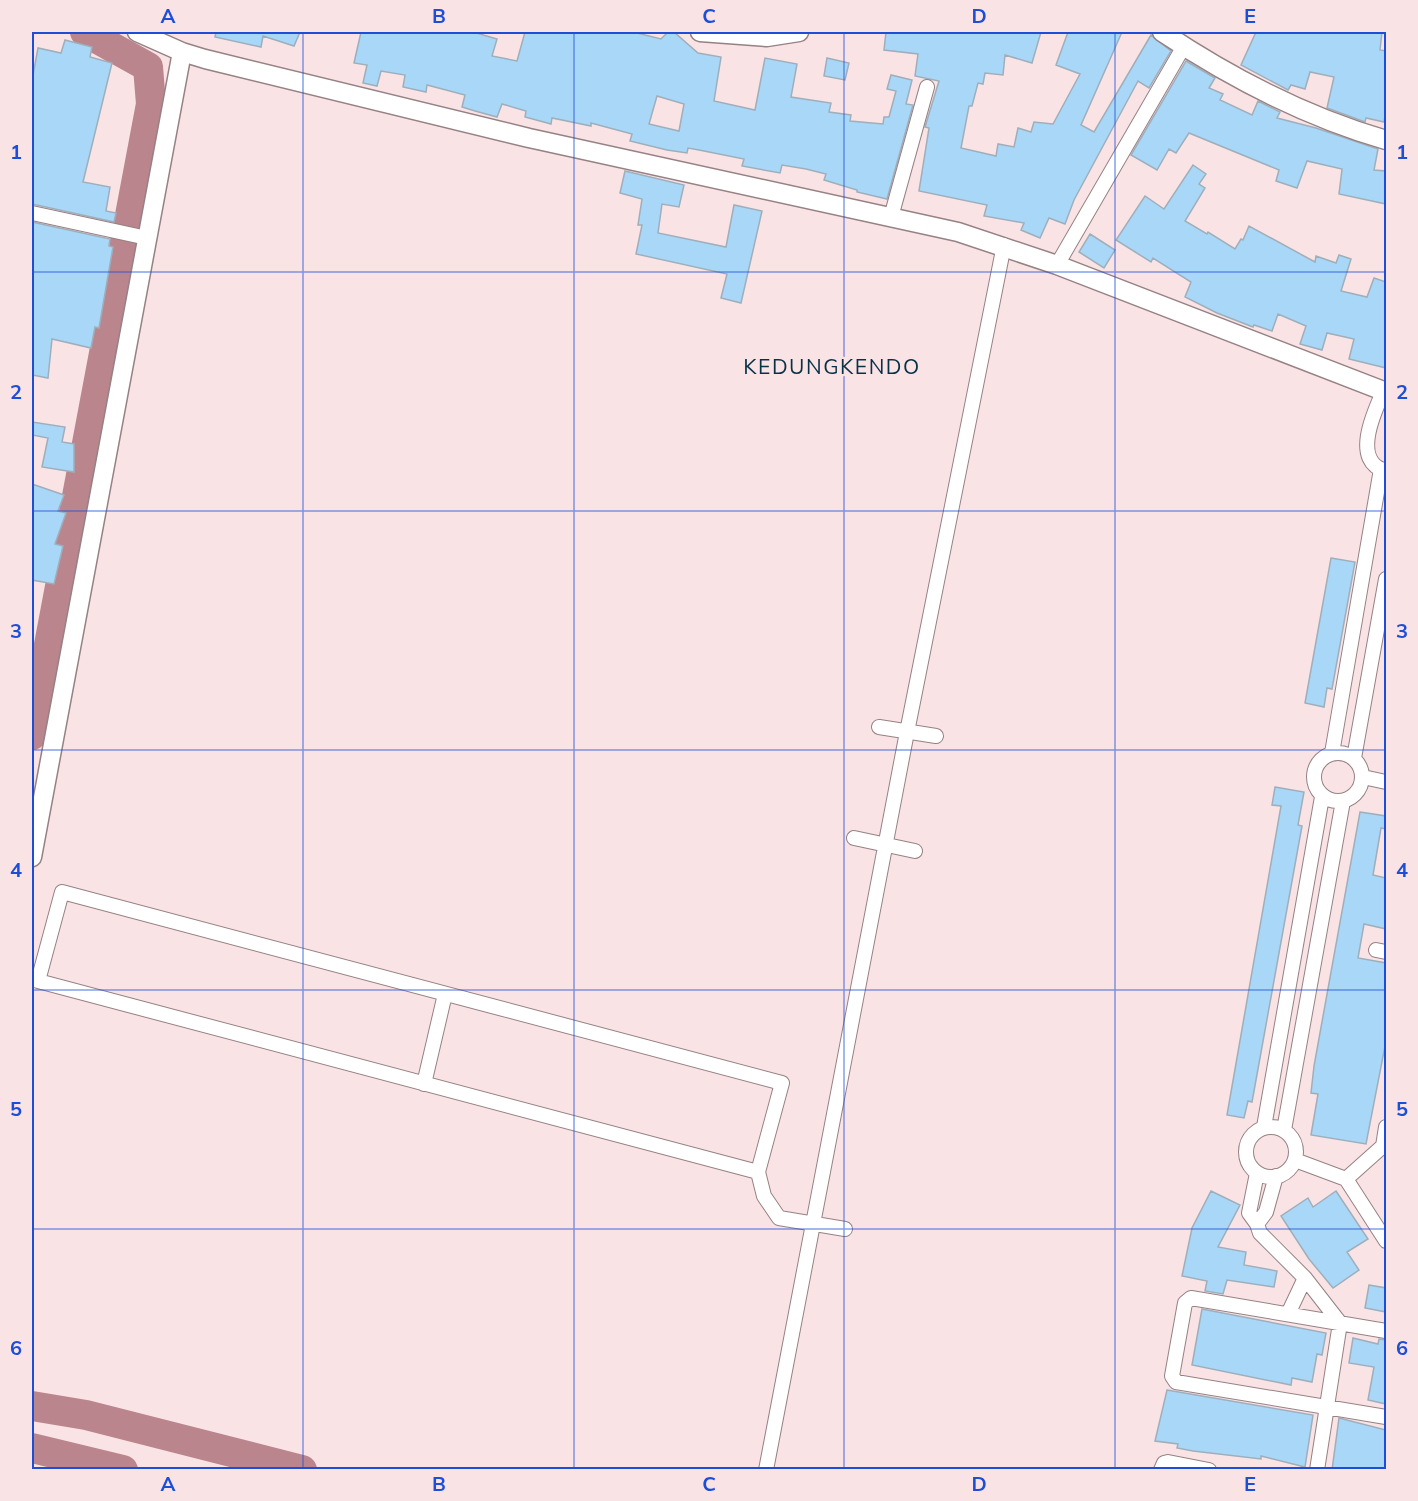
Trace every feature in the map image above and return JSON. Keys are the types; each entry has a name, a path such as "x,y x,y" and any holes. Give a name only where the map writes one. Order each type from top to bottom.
{"street":[{"path":"137,32 182,52 529,138 958,232 1004,245 1385,391 1369,424 1366,440 1372,458 1384,470 1379,513 1332,753"},
{"path":"699,32 767,37 799,32"},
{"path":"1162,32 1270,94 1328,120 1386,140"},
{"path":"1058,265 1184,46"},
{"path":"32,857 144,237 182,52"},
{"path":"891,217 927,87"},
{"path":"32,213 144,237"},
{"path":"766,1470 885,845 1004,245"},
{"path":"1354,758 1386,579"},
{"path":"879,727 936,736"},
{"path":"1332,753 1344,753 1354,758 1361,767 1363,777 1360,788 1353,797 1343,801 1332,801 1322,797 1314,786 1313,772 1320,760 1332,753"},
{"path":"1363,777 1386,782"},
{"path":"1264,1127 1322,797"},
{"path":"1284,1130 1343,801"},
{"path":"854,838 915,851"},
{"path":"758,1172 38,981 62,892 782,1083 758,1172 764,1196 779,1218 845,1229"},
{"path":"424,1084 445,994"},
{"path":"1274,1126 1284,1130 1292,1138 1296,1148 1294,1160 1288,1170 1276,1176 1257,1173 1249,1165 1245,1154 1247,1142 1254,1133 1264,1127 1274,1126"},
{"path":"1346,1179 1384,1147 1386,1127"},
{"path":"1294,1160 1346,1179 1386,1241"},
{"path":"1257,1173 1249,1213 1260,1233 1305,1278 1340,1323 1325,1407 1317,1470"},
{"path":"1257,1224 1266,1212 1276,1176"},
{"path":"1288,1314 1305,1278"},
{"path":"1386,1331 1187,1299 1172,1376 1176,1382 1386,1417"},
{"path":"1161,1470 1168,1462 1209,1470"}],"building":[{"path":"216,32 300,32 294,46 263,36 261,47 215,37"},
{"path":"361,32 473,32 497,39 492,56 517,61 525,32 633,32 661,39 668,32 674,32 698,53 721,57 714,101 755,110 765,58 797,64 791,97 831,103 829,112 851,115 850,121 883,124 884,117 889,117 896,91 887,89 891,75 912,80 906,104 913,105 887,199 857,192 857,190 824,180 826,174 806,169 782,165 780,173 742,166 744,159 688,148 687,153 667,150 630,141 632,134 591,123 591,126 552,118 551,124 525,117 526,111 502,104 497,117 462,107 465,95 427,85 426,92 403,87 405,75 381,71 377,86 363,83 367,65 354,63","holes":["657,96 684,104 679,131 649,124"]},
{"path":"886,32 1041,32 1032,63 1005,55 1003,75 985,73 983,84 978,83 972,106 969,106 961,148 996,156 998,144 1014,147 1018,128 1031,132 1034,122 1053,124 1080,74 1056,65 1068,32 1122,32 1081,125 1094,132 1151,35 1171,51 1149,88 1138,81 1074,200 1065,224 1049,218 1040,238 1021,230 1024,223 984,216 987,205 919,191 929,128 925,127 939,81 915,76 918,54 884,50"},
{"path":"1256,32 1382,32 1380,50 1386,51 1384,122 1366,118 1365,122 1327,108 1334,77 1310,72 1305,89 1291,85 1288,90 1241,65"},
{"path":"65,40 92,47 90,57 112,63 83,182 110,187 106,211 116,213 114,222 32,204 32,80 38,48 61,53"},
{"path":"827,58 849,63 845,80 824,76"},
{"path":"1186,61 1215,78 1209,88 1223,94 1220,100 1252,115 1258,101 1280,112 1277,118 1316,128 1378,149 1374,170 1386,171 1386,204 1339,194 1342,169 1307,161 1297,188 1276,181 1279,170 1189,133 1176,153 1169,149 1157,170 1131,155"},
{"path":"1193,165 1206,174 1199,184 1205,188 1185,221 1235,249 1241,239 1243,240 1249,226 1315,262 1316,256 1336,263 1339,255 1351,259 1341,291 1367,297 1374,278 1386,282 1386,368 1349,359 1354,339 1327,333 1322,350 1300,344 1306,326 1278,314 1272,331 1254,325 1253,327 1217,313 1185,297 1191,282 1153,258 1151,262 1116,240 1145,196 1164,209"},
{"path":"625,171 684,185 679,207 662,204 658,233 726,247 734,205 762,211 741,303 721,298 727,274 636,254 642,225 638,225 642,199 620,193"},
{"path":"32,222 110,239 109,246 113,247 99,328 95,327 91,348 52,339 48,378 32,375"},
{"path":"1090,234 1115,250 1104,268 1079,252"},
{"path":"32,422 65,427 62,442 74,444 74,472 42,467 48,438 32,435"},
{"path":"32,484 64,495 58,511 66,513 55,544 63,546 54,584 32,580"},
{"path":"1331,558 1355,562 1332,689 1327,688 1324,707 1305,703"},
{"path":"1275,787 1304,792 1298,825 1302,826 1252,1102 1248,1101 1244,1118 1227,1115 1281,806 1272,805"},
{"path":"1360,812 1386,816 1386,829 1381,828 1373,875 1386,878 1386,929 1364,924 1358,958 1386,963 1386,1041 1366,1144 1311,1135 1318,1094 1311,1093 1314,1066"},
{"path":"1211,1191 1240,1205 1218,1247 1246,1252 1244,1265 1277,1271 1274,1287 1227,1280 1223,1294 1205,1291 1207,1281 1182,1276 1192,1228"},
{"path":"1336,1191 1368,1239 1347,1252 1359,1270 1333,1288 1309,1259 1281,1216 1308,1198 1313,1207"},
{"path":"1369,1285 1386,1288 1386,1312 1365,1308"},
{"path":"1202,1309 1326,1333 1322,1355 1317,1354 1312,1382 1292,1378 1291,1385 1192,1365"},
{"path":"1353,1338 1378,1344 1379,1339 1386,1340 1386,1404 1368,1400 1374,1367 1349,1363"},
{"path":"1167,1390 1313,1415 1305,1467 1261,1456 1261,1459 1193,1451 1177,1448 1178,1444 1155,1441"},
{"path":"1339,1418 1386,1430 1386,1470 1332,1470"}],"waterway":[{"path":"32,735 151,104 148,67 85,32"},
{"path":"32,1406 86,1415 302,1470"},
{"path":"32,1448 123,1470"}],"district":[{"name":"KEDUNGKENDO","path":"832,367"}]}
